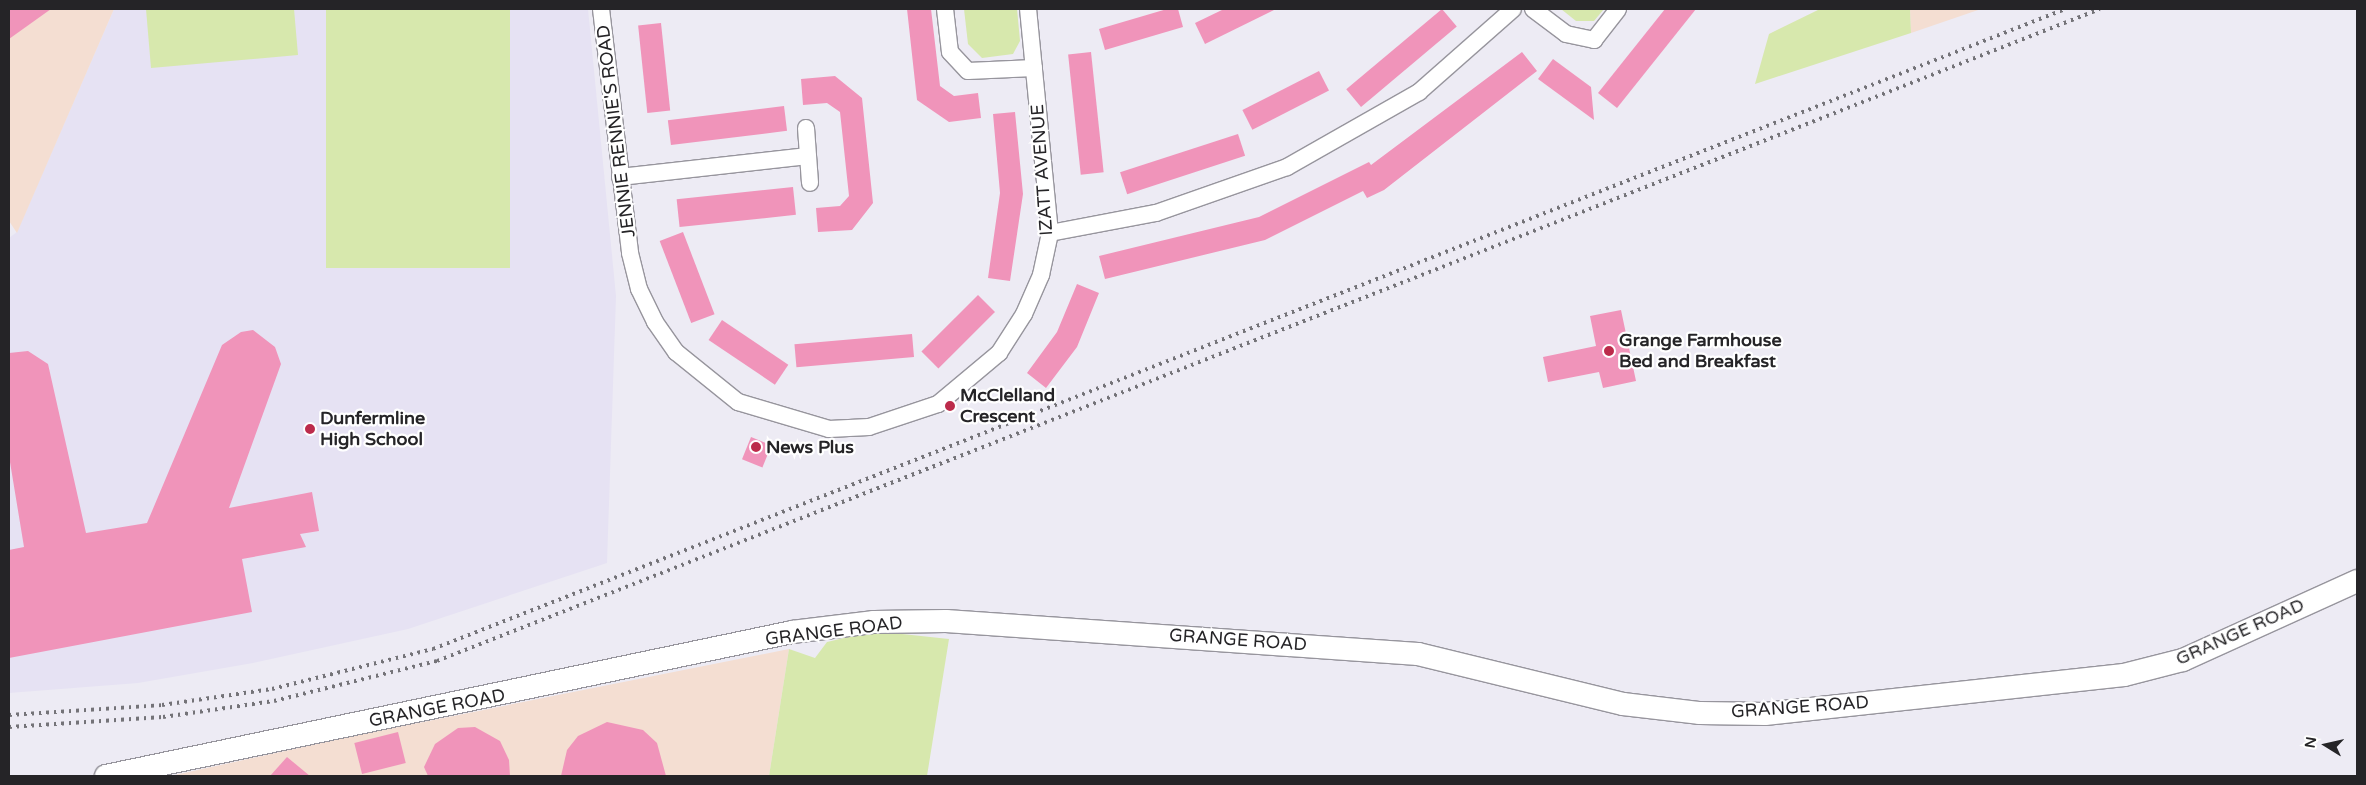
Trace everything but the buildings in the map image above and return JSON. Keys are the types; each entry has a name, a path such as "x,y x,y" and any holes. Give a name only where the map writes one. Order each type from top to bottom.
{"street":[{"name":"JENNIE RENNIE'S ROAD","path":"601,9 630,253"},
{"path":"945,9 950,52 968,71 1034,68"},
{"name":"IZATT AVENUE","path":"630,253 639,289 655,322 676,352 708,381 738,402 767,414 829,429 849,428 903,419 938,404 1000,353 1041,275 1050,233 1030,9"},
{"path":"1050,233 1156,214 1287,167 1420,92 1512,9"},
{"path":"1533,9 1566,34 1594,40 1618,9"},
{"path":"806,128 810,183"},
{"path":"620,177 808,156"},
{"name":"GRANGE ROAD","path":"106,776 792,632 874,622 956,621 1418,654 1623,704 1700,713 1765,714 2124,675 2183,660 2357,580"}],"shaded area":[{"path":"9,9 114,9 17,233 9,221"},
{"name":"Dunfermline High School","path":"114,9 588,9 616,296 607,563 408,629 253,663 138,683 9,693 9,238 17,232"},
{"path":"1910,9 1981,9 1911,33"},
{"path":"789,649 769,776 170,776 363,734"}],"green space":[{"path":"146,9 294,9 298,55 151,68"},
{"path":"326,9 510,9 510,268 326,268"},
{"path":"964,9 1017,9 1020,41 1013,54 982,58 968,44"},
{"path":"1561,9 1604,9 1594,21 1576,21"},
{"path":"1820,9 1910,9 1911,33 1755,84 1769,34"},
{"path":"874,631 949,639 927,776 769,776 789,649 815,658 827,642"}],"railway":[{"path":"9,715 162,705 272,689 433,649 2065,9"},
{"path":"9,727 163,717 274,701 437,661 2100,9"}],"place":[{"name":"Grange Farmhouse Bed and Breakfast","path":"1609,351"},
{"name":"McClelland Crescent","path":"950,406"},
{"name":"Dunfermline High School","path":"310,429"},
{"name":"News Plus","path":"756,447"}]}
